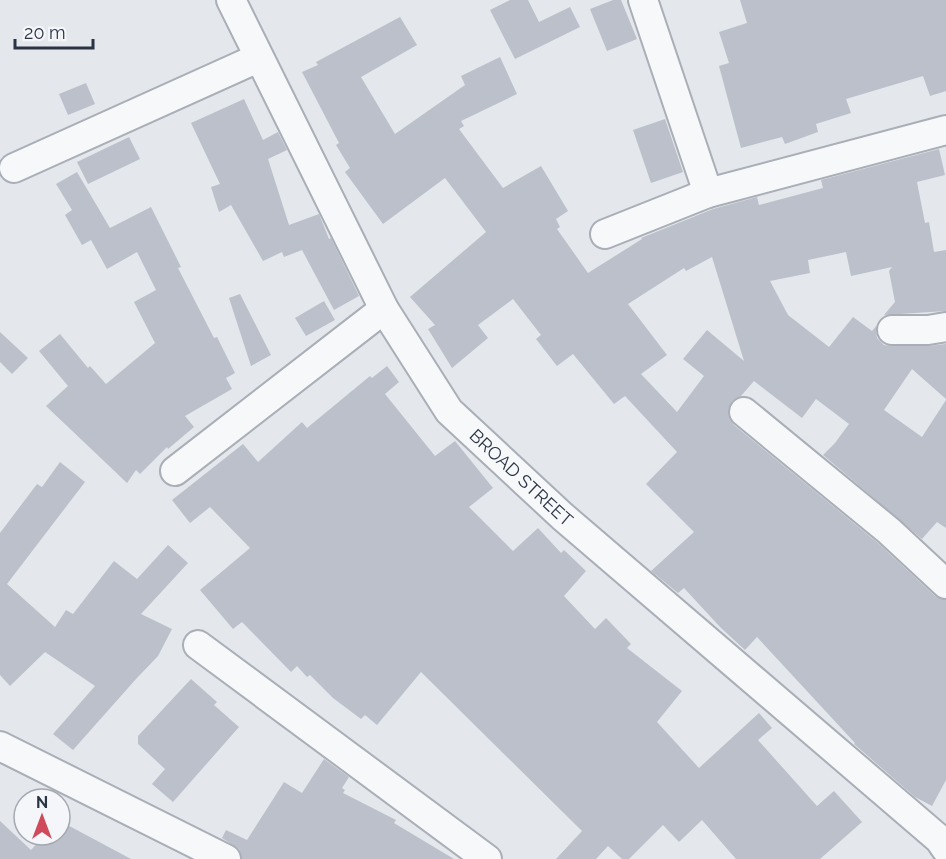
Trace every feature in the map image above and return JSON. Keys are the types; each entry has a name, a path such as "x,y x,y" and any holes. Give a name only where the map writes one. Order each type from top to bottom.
{"street":[{"name":"BROAD STREET","path":"231,0 384,309 449,411 562,516 939,839 946,849"},
{"path":"643,0 708,193"},
{"path":"14,168 258,58"},
{"path":"605,234 708,193 946,130"},
{"path":"175,471 384,309"},
{"path":"892,330 946,327"},
{"path":"744,412 889,531 946,584"},
{"path":"198,645 487,859"},
{"path":"0,746 226,859"}],"building":[{"path":"510,0 528,0 539,22 570,7 580,27 515,59 490,10"},
{"path":"613,0 621,0 637,39 607,51 590,9"},
{"path":"740,0 946,0 946,91 930,96 923,76 846,99 851,113 816,124 818,132 785,144 782,137 741,148 719,66 729,63 719,32 747,23"},
{"path":"400,17 417,45 361,77 395,134 465,85 461,76 500,57 517,94 461,121 464,126 459,129 503,188 541,166 568,211 556,219 560,227 557,229 588,273 641,238 713,209 757,197 759,205 823,188 821,180 939,149 945,175 917,182 925,223 929,222 934,252 946,250 946,311 884,315 895,302 889,271 892,267 851,276 846,252 808,260 810,273 770,281 788,315 829,347 853,317 872,331 877,325 877,338 884,345 946,344 946,399 912,369 884,410 922,437 946,400 946,528 937,522 922,539 823,455 849,424 816,399 802,418 754,381 741,396 732,401 728,410 729,418 734,425 878,543 935,596 946,600 946,780 932,806 915,797 854,744 757,637 745,650 684,588 678,593 651,571 694,532 646,484 677,452 625,396 614,404 573,354 557,366 536,339 541,335 513,299 478,325 488,338 452,368 428,329 435,325 410,297 486,232 445,178 383,224 345,172 350,168 336,145 339,143 302,72 318,65 316,62","holes":["712,257 744,361 707,330 683,359 704,376 677,412 641,374 667,355 628,304 684,268 686,271"]},
{"path":"86,83 95,104 68,115 59,94"},
{"path":"244,99 263,140 278,132 287,150 268,159 289,225 319,214 329,239 331,238 359,296 334,310 302,250 284,257 282,252 263,261 231,205 219,212 211,187 220,184 191,123"},
{"path":"665,119 683,172 651,183 633,130"},
{"path":"129,137 140,159 88,184 77,162"},
{"path":"77,172 110,228 151,207 181,267 178,268 235,373 226,378 232,389 185,416 194,427 168,449 167,447 140,474 136,470 127,483 46,406 68,386 39,351 60,334 88,368 90,366 106,384 155,343 134,302 156,290 137,252 107,269 91,240 82,245 65,215 72,210 56,184"},
{"path":"240,294 271,355 251,366 229,298"},
{"path":"324,301 335,320 306,336 295,318"},
{"path":"0,332 28,358 12,374 0,362"},
{"path":"387,366 399,382 385,394 435,456 455,441 493,488 469,507 513,551 538,528 561,553 564,550 586,571 564,596 595,629 606,618 631,644 627,648 682,691 657,722 699,768 759,713 772,728 758,740 817,806 834,791 862,822 820,859 736,859 702,820 679,842 663,825 629,859 622,859 608,846 596,859 556,859 582,831 421,672 377,725 365,715 361,719 333,698 310,675 307,677 297,666 291,672 242,622 233,629 200,590 250,548 210,507 190,523 172,500 243,444 258,462 302,422 307,428 370,376 372,378"},
{"path":"60,462 85,482 7,584 55,627 66,610 73,614 114,561 137,579 168,545 188,563 141,614 172,629 158,656 73,750 53,734 95,686 45,652 10,686 0,675 0,533 37,484 42,487"},
{"path":"191,679 217,702 214,705 239,727 173,802 152,784 165,769 138,744 138,736"},
{"path":"324,759 349,777 342,788 345,790 343,793 396,820 394,823 454,859 242,859 239,849 222,838 226,830 247,840 284,782 302,793"},
{"path":"0,821 12,832 12,847 28,847 31,850 34,847 72,847 72,827 131,859 0,859"}]}
